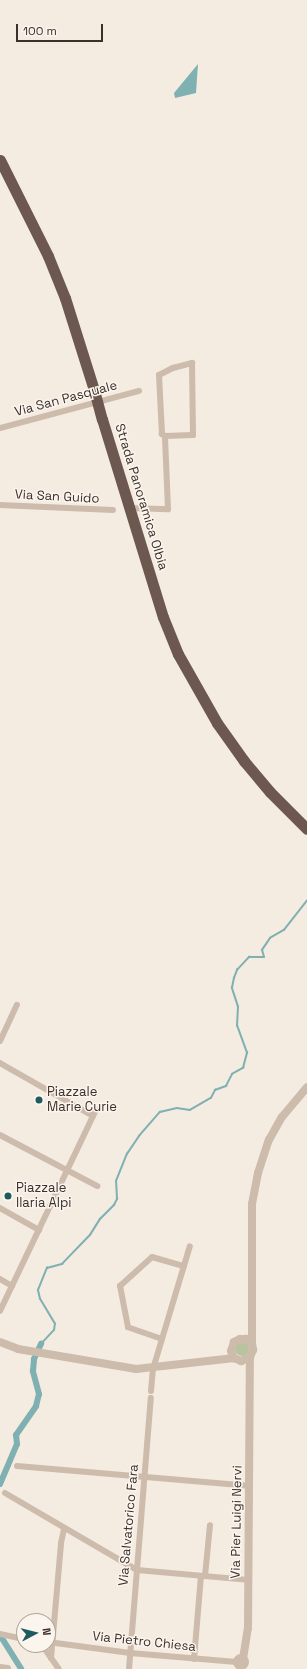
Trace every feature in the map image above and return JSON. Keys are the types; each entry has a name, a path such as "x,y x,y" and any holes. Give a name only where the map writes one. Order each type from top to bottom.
{"highway":[{"name":"Strada Panoramica Olbia","path":"0,160 48,256 65,298 163,617 192,680 217,723 244,761 296,819 307,829"}],"street":[{"path":"130,508 168,509 165,436 162,434 159,375 174,368 192,363 193,436 165,436"},
{"name":"Via San Pasquale","path":"0,428 138,391"},
{"name":"Via San Guido","path":"0,505 113,510"},
{"path":"0,1041 17,1005"},
{"path":"0,1063 95,1113 0,1311"},
{"path":"0,1350 18,1349 136,1369 153,1369 188,1364 233,1354 248,1358 253,1350 252,1204 258,1173 269,1140 282,1117 307,1087"},
{"path":"0,1135 97,1186"},
{"path":"0,1208 39,1230"},
{"path":"151,1391 153,1369 190,1246"},
{"path":"162,1339 128,1327 120,1286 152,1258 184,1266"},
{"path":"0,1279 12,1286"},
{"path":"240,1339 252,1313"},
{"path":"233,1354 234,1342 240,1339 246,1339 252,1344"},
{"path":"0,1342 18,1349"},
{"name":"Via Pier Luigi Nervi","path":"241,1664 248,1628 248,1486 251,1384 248,1358"},
{"name":"Via Salvatorico Fara","path":"129,1669 150,1398"},
{"path":"17,1466 248,1486"},
{"path":"5,1493 64,1529 137,1570 248,1580"},
{"path":"194,1659 210,1525"},
{"path":"53,1613 64,1529"},
{"path":"0,1634 16,1638"},
{"name":"Via Pietro Chiesa","path":"56,1643 130,1653 241,1664"},
{"path":"45,1653 51,1658 58,1669"},
{"path":"51,1653 51,1658"},
{"path":"0,1668 8,1668"}],"green space":[{"path":"242,1342 247,1344 249,1349 247,1354 242,1356 237,1354 235,1349 237,1344"}],"water":[{"path":"198,64 196,93 175,98 174,93"}],"waterway":[{"path":"41,1344 54,1330 55,1324 40,1299 38,1290 47,1268 62,1264 90,1235 100,1219 114,1205 117,1199 116,1181 127,1154 139,1136 160,1112 177,1108 190,1110 211,1098 215,1090 226,1086 232,1074 243,1068 247,1053 237,1026 238,1007 232,988 237,970 249,957 264,957 262,950 270,938 284,930 307,901"},
{"path":"0,1484 17,1444 16,1435 36,1406 39,1394 33,1371 34,1359 41,1344"},
{"path":"0,1635 21,1669"}],"place":[{"name":"Piazzale Marie Curie","path":"39,1100"},
{"name":"Piazzale Ilaria Alpi","path":"8,1196"}]}
